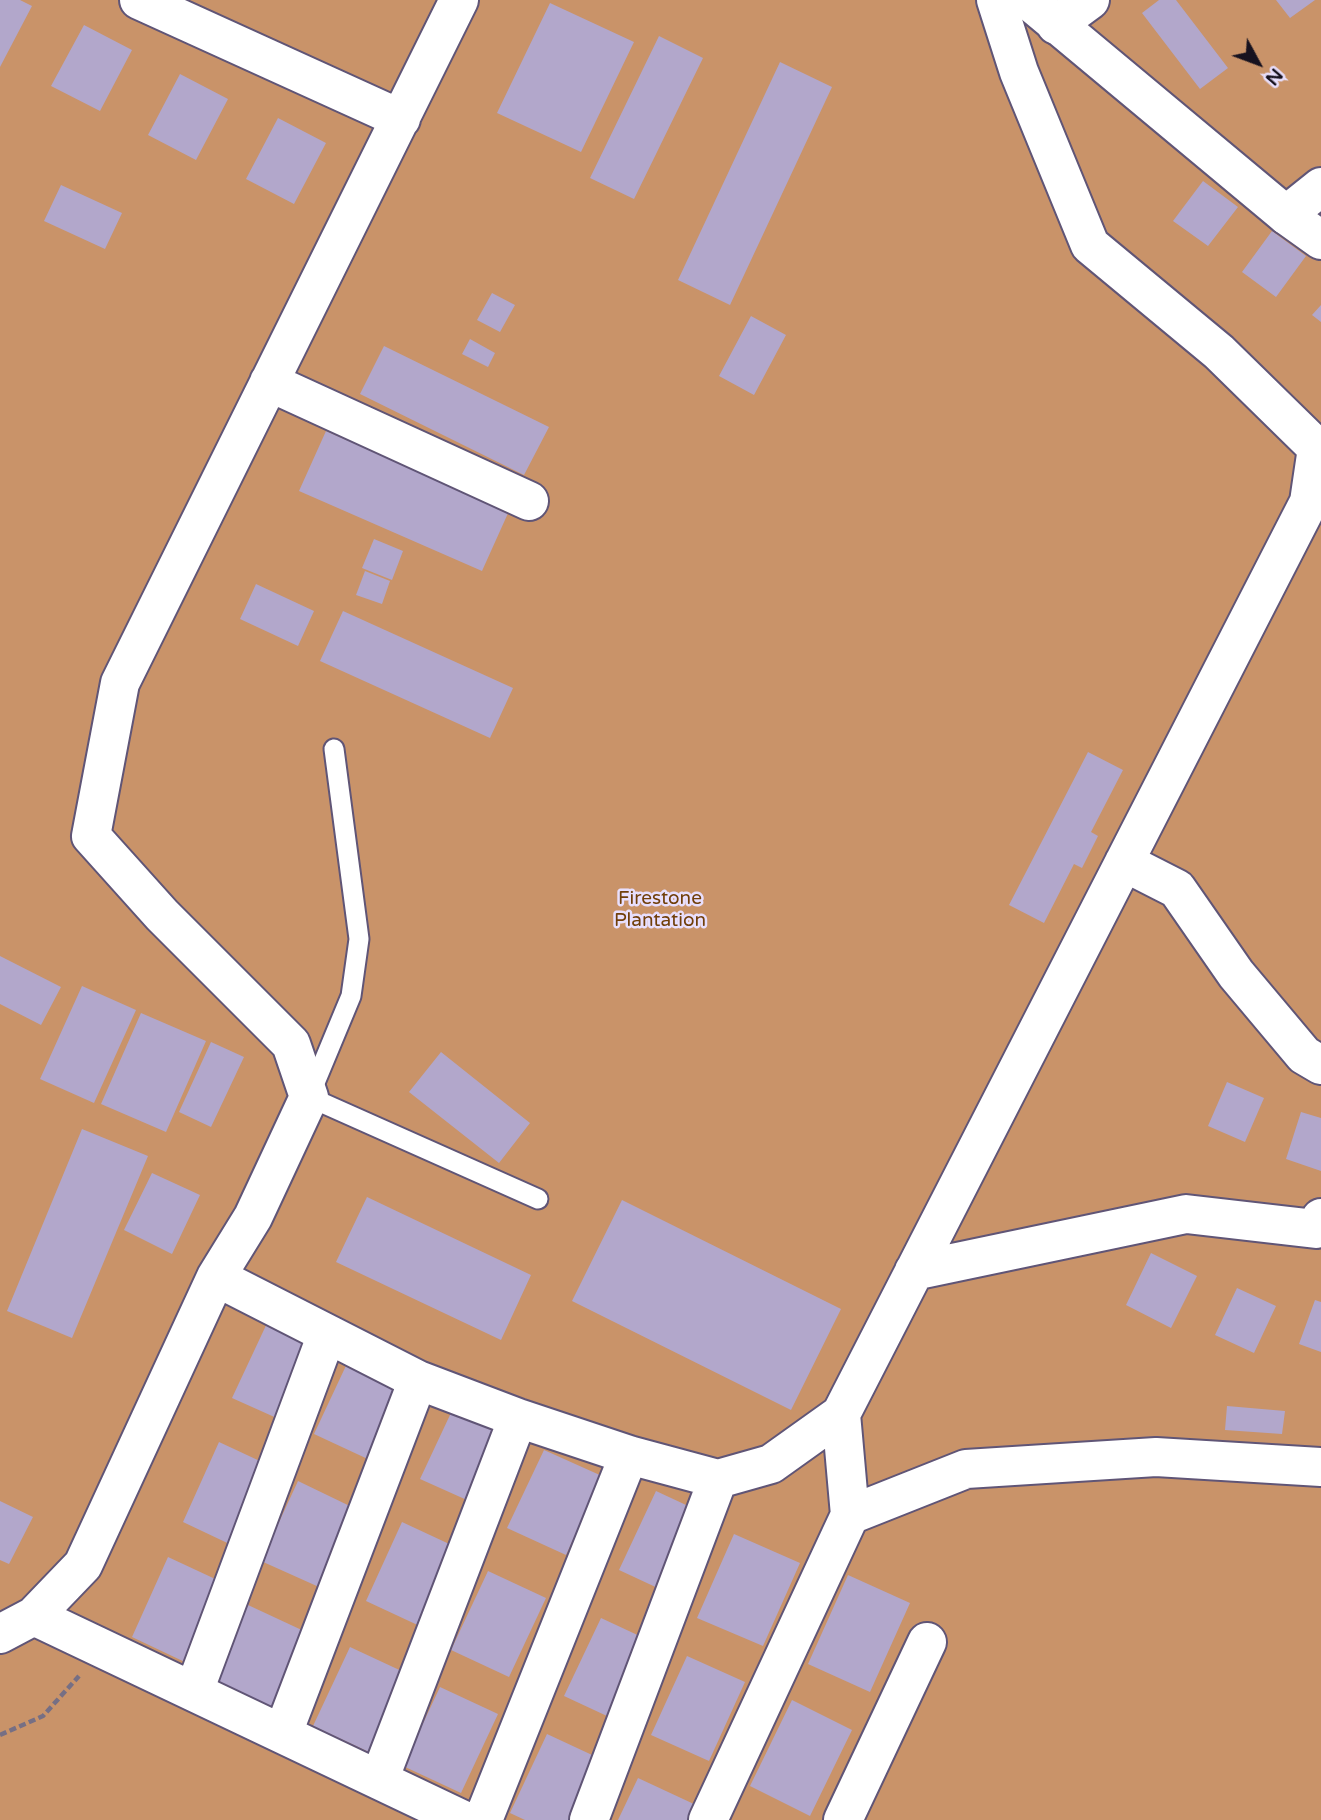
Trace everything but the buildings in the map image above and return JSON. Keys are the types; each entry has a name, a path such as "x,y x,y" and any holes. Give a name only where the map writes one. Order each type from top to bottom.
{"street":[{"path":"139,0 401,118"},
{"path":"0,1634 34,1616 83,1565 216,1277 253,1217 309,1097 291,1044 162,915 91,836 120,683 460,0"},
{"path":"216,1277 418,1380 518,1418 629,1455 718,1479 771,1464 841,1414 1309,502 1319,450 1219,352 1090,245 1018,72 996,0"},
{"path":"1028,0 1286,215 1321,240"},
{"path":"1056,25 1090,0"},
{"path":"1286,215 1321,187"},
{"path":"270,382 529,501"},
{"path":"1124,862 1177,890 1236,974 1304,1055 1321,1065"},
{"path":"914,1271 1186,1214 1316,1230 1321,1218"},
{"path":"194,1691 327,1334"},
{"path":"283,1733 418,1380"},
{"path":"708,1820 850,1515 841,1414"},
{"path":"379,1780 518,1418"},
{"path":"483,1820 629,1455"},
{"path":"850,1515 966,1469 1156,1457 1321,1467"},
{"path":"589,1820 718,1479"},
{"path":"34,1616 463,1820"},
{"path":"843,1820 927,1642"}],"lane":[{"path":"334,749 359,939 351,996 309,1097 538,1199"}],"path":[{"path":"0,1735 43,1716 83,1672 92,1643"}],"green space":[{"name":"Firestone Plantation","path":"0,0 1321,0 1321,1820 0,1820"}]}
